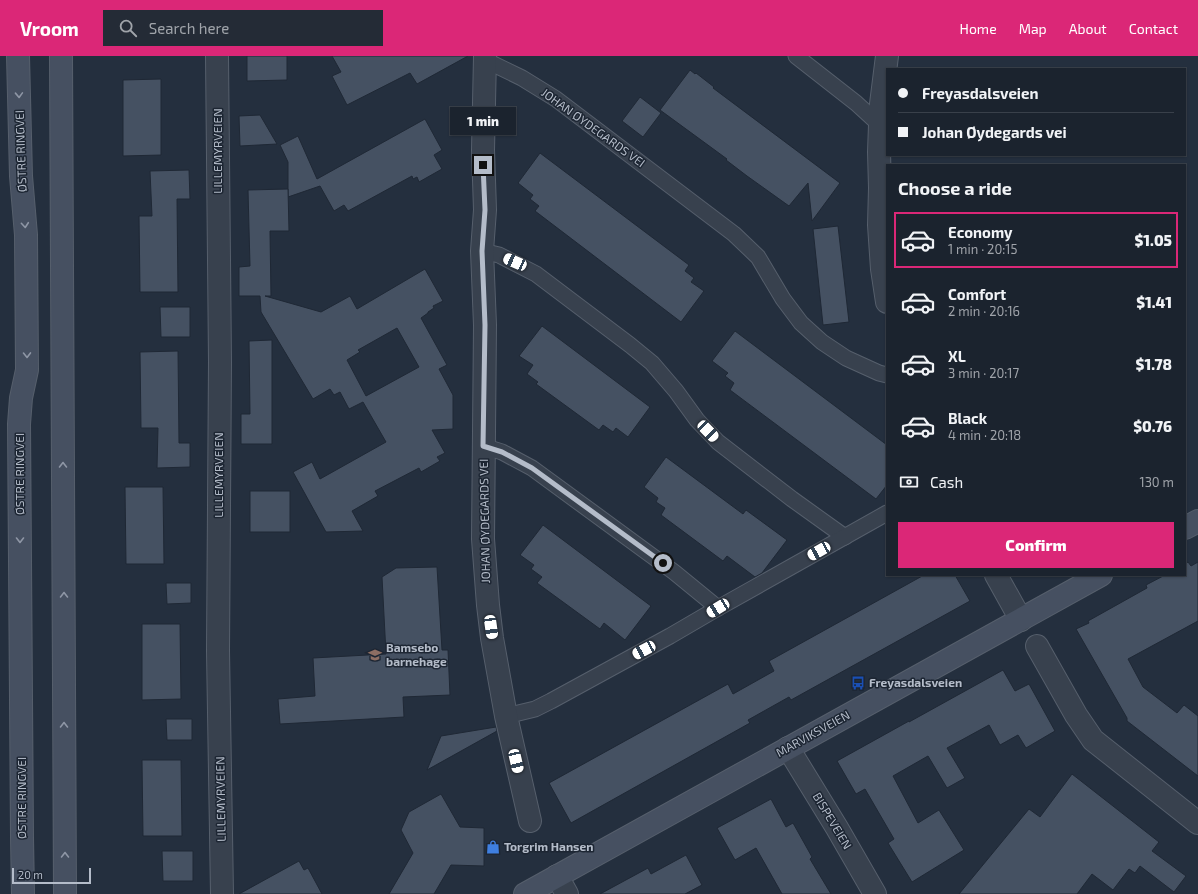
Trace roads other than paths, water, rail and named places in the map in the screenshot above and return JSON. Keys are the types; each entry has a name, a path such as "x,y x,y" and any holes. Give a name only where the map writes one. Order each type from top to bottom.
{"street":[{"name":"ØSTRE RINGVEI","path":"18,56 21,176 26,235 28,370 21,398 19,424 23,894"},
{"path":"61,56 65,894"},
{"name":"LILLEMYRVEIEN","path":"217,56 220,354 218,651 222,894"},
{"path":"886,295 882,269 879,225 879,152 880,112 887,56"},
{"name":"JOHAN ØYDEGARDS VEI","path":"485,58 483,150 485,210 482,251 485,325 483,539 492,638 506,716 530,820"},
{"path":"1186,527 1198,521"},
{"path":"997,576 1021,620"},
{"name":"MARVIKSVEIEN","path":"525,894 562,885 788,748 1099,576"},
{"path":"1037,646 1092,740 1198,824"},
{"name":"BISPEVEIEN","path":"788,748 875,894"}],"lane":[{"path":"796,56 880,125"},
{"name":"JOHAN ØYDEGARDS VEI","path":"485,58 556,99 734,234 758,257 783,299 801,323 822,342 846,358 879,373 886,374"},
{"path":"482,251 499,255 536,274 604,325 652,363 676,391 697,420 718,442 844,537"},
{"name":"JOHAN ØYDEGARDS VEI","path":"483,446 502,452 532,468 674,572 718,608"},
{"path":"506,716 535,709 551,701 670,636 886,514"}],"place":[{"name":"Bamsebo barnehage","path":"375,655"},
{"name":"Freyasdalsveien","path":"858,683"},
{"name":"Torgrim Hansen","path":"493,847"}]}
